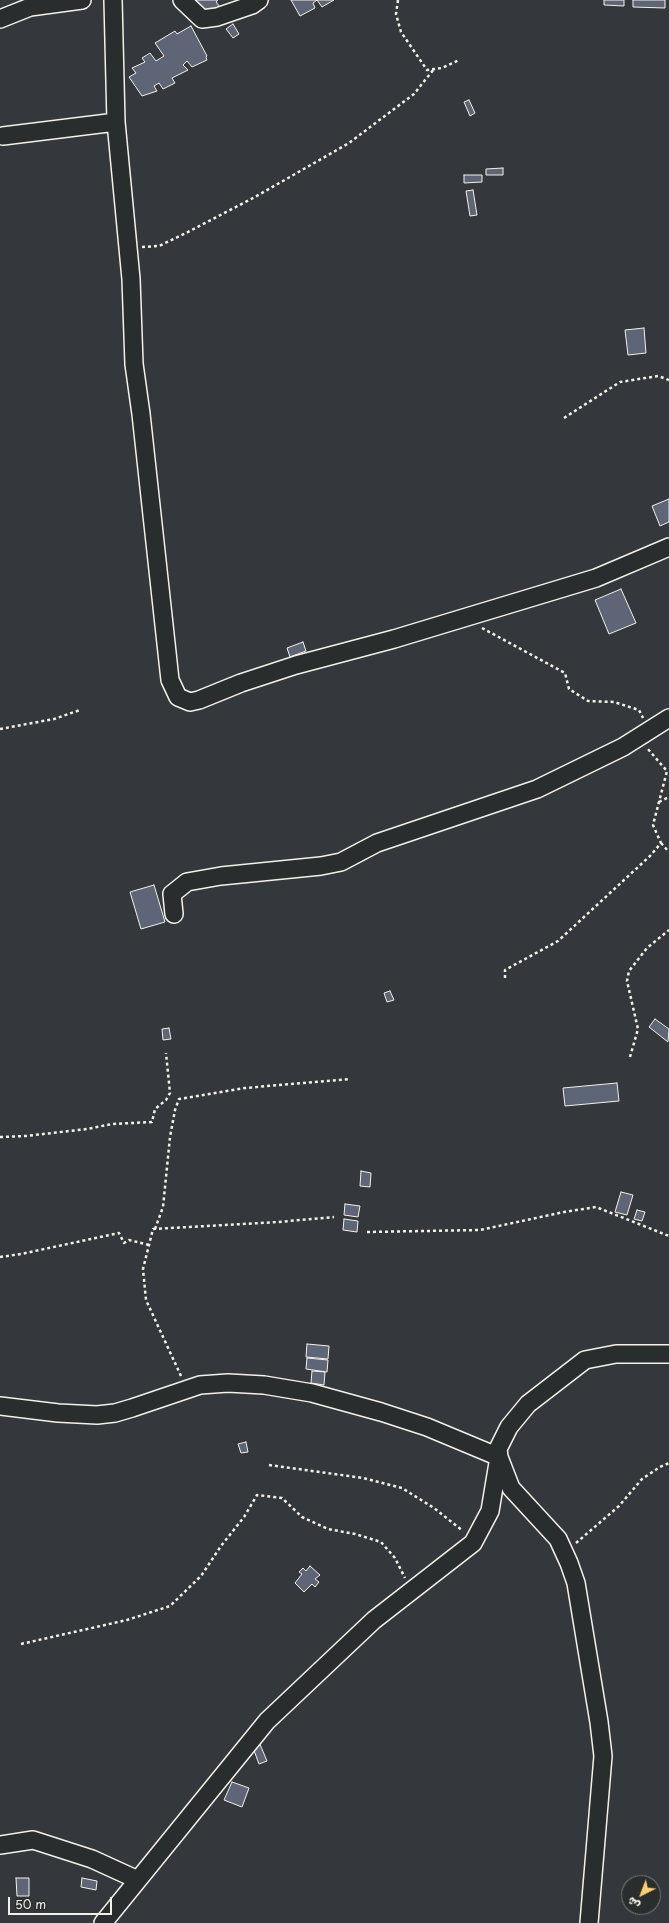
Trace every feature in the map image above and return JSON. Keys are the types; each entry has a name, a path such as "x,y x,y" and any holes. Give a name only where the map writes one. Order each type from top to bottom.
{"street":[{"path":"0,19 30,8 82,0"},
{"path":"112,0 116,122 132,297 134,364 141,414 170,680 178,698 190,702 199,700 241,683 296,665 394,639 596,578 669,547"},
{"path":"182,0 202,19 217,17 252,5 259,0"},
{"path":"2,136 116,122"},
{"path":"174,914 172,894 187,882 221,876 321,866 341,862 378,843 537,789 623,747 669,718"},
{"path":"589,1923 602,1756 599,1722 576,1583 564,1551 552,1532 511,1488 498,1449 516,1418 528,1404 585,1360 616,1354 669,1354"},
{"path":"0,1406 58,1413 103,1414 132,1408 187,1389 212,1384 249,1383 312,1393 427,1427 500,1457"},
{"path":"103,1923 267,1721 374,1620 473,1543 490,1511 500,1457"},
{"path":"0,1844 33,1840 92,1858 138,1880"}],"path":[{"path":"398,0 396,14 401,32 427,70 459,60"},
{"path":"128,244 140,247 159,246 255,197 321,160 349,143 414,94 434,69"},
{"path":"564,418 620,382 658,376 669,380"},
{"path":"470,616 484,631 565,673 569,689 588,701 614,702 638,710 646,722 642,734 643,743 668,770 653,825 661,843 669,852"},
{"path":"0,729 54,719 80,710"},
{"path":"659,803 669,797"},
{"path":"505,978 505,970 558,941 650,856 661,843"},
{"path":"630,1057 638,1029 627,981 629,971 647,948 669,930"},
{"path":"0,1137 26,1136 87,1129 112,1124 152,1122 155,1109 166,1100 170,1093 166,1053"},
{"path":"187,1389 146,1300 143,1269 153,1229 155,1229 163,1207 170,1137 179,1098 245,1088 350,1079"},
{"path":"367,1232 480,1230 564,1212 596,1207 669,1236"},
{"path":"155,1229 278,1222 334,1217"},
{"path":"0,1257 21,1254 119,1233 124,1243 129,1240 149,1245"},
{"path":"564,1551 578,1542 614,1510 642,1479 669,1463"},
{"path":"269,1465 363,1478 402,1488 434,1508 456,1527 476,1538"},
{"path":"21,1644 127,1620 170,1606 201,1576 221,1546 244,1517 257,1495 282,1498 302,1517 328,1529 355,1534 381,1542 394,1558 412,1590"}],"building":[{"path":"193,0 218,0 216,2 220,7 207,14"},
{"path":"291,0 317,0 313,3 315,8 300,16"},
{"path":"317,0 334,0 322,7"},
{"path":"604,0 624,0 624,6 604,5"},
{"path":"633,0 665,0 665,8 633,7"},
{"path":"233,24 239,34 233,38 226,29"},
{"path":"191,26 207,56 207,60 192,67 187,61 183,65 188,70 172,78 175,83 163,89 159,83 154,86 157,91 142,96 129,77 136,73 132,68 145,62 142,58 150,53 156,61 164,56 155,43 175,31 177,34"},
{"path":"469,100 475,113 470,116 464,102"},
{"path":"503,168 503,175 486,175 486,169"},
{"path":"464,175 482,175 482,182 464,183"},
{"path":"473,190 477,215 470,216 466,191"},
{"path":"644,328 646,353 628,355 625,330"},
{"path":"669,499 669,522 660,526 652,506"},
{"path":"621,589 636,623 609,634 595,600"},
{"path":"303,642 306,651 290,657 287,648"},
{"path":"154,885 165,922 141,929 130,892"},
{"path":"390,991 394,1000 387,1002 384,993"},
{"path":"655,1019 669,1029 668,1042 649,1027"},
{"path":"169,1028 171,1039 163,1040 162,1029"},
{"path":"617,1083 619,1101 565,1106 563,1088"},
{"path":"361,1171 371,1173 370,1187 360,1186"},
{"path":"621,1192 633,1195 627,1215 615,1212"},
{"path":"345,1204 360,1206 358,1217 344,1215"},
{"path":"637,1210 645,1212 642,1221 634,1219"},
{"path":"344,1219 358,1221 357,1232 343,1230"},
{"path":"307,1344 329,1346 328,1359 306,1357"},
{"path":"307,1358 328,1360 327,1372 306,1369"},
{"path":"312,1371 325,1372 324,1385 311,1383"},
{"path":"246,1442 248,1452 241,1453 238,1444"},
{"path":"310,1566 320,1575 315,1579 319,1582 315,1587 312,1584 304,1592 295,1583 302,1574 299,1572 303,1568 306,1571"},
{"path":"259,1742 267,1761 259,1764 252,1745"},
{"path":"232,1782 249,1788 242,1807 224,1800"},
{"path":"16,1878 29,1878 29,1896 17,1896"},
{"path":"82,1878 97,1881 96,1890 81,1887"}]}
